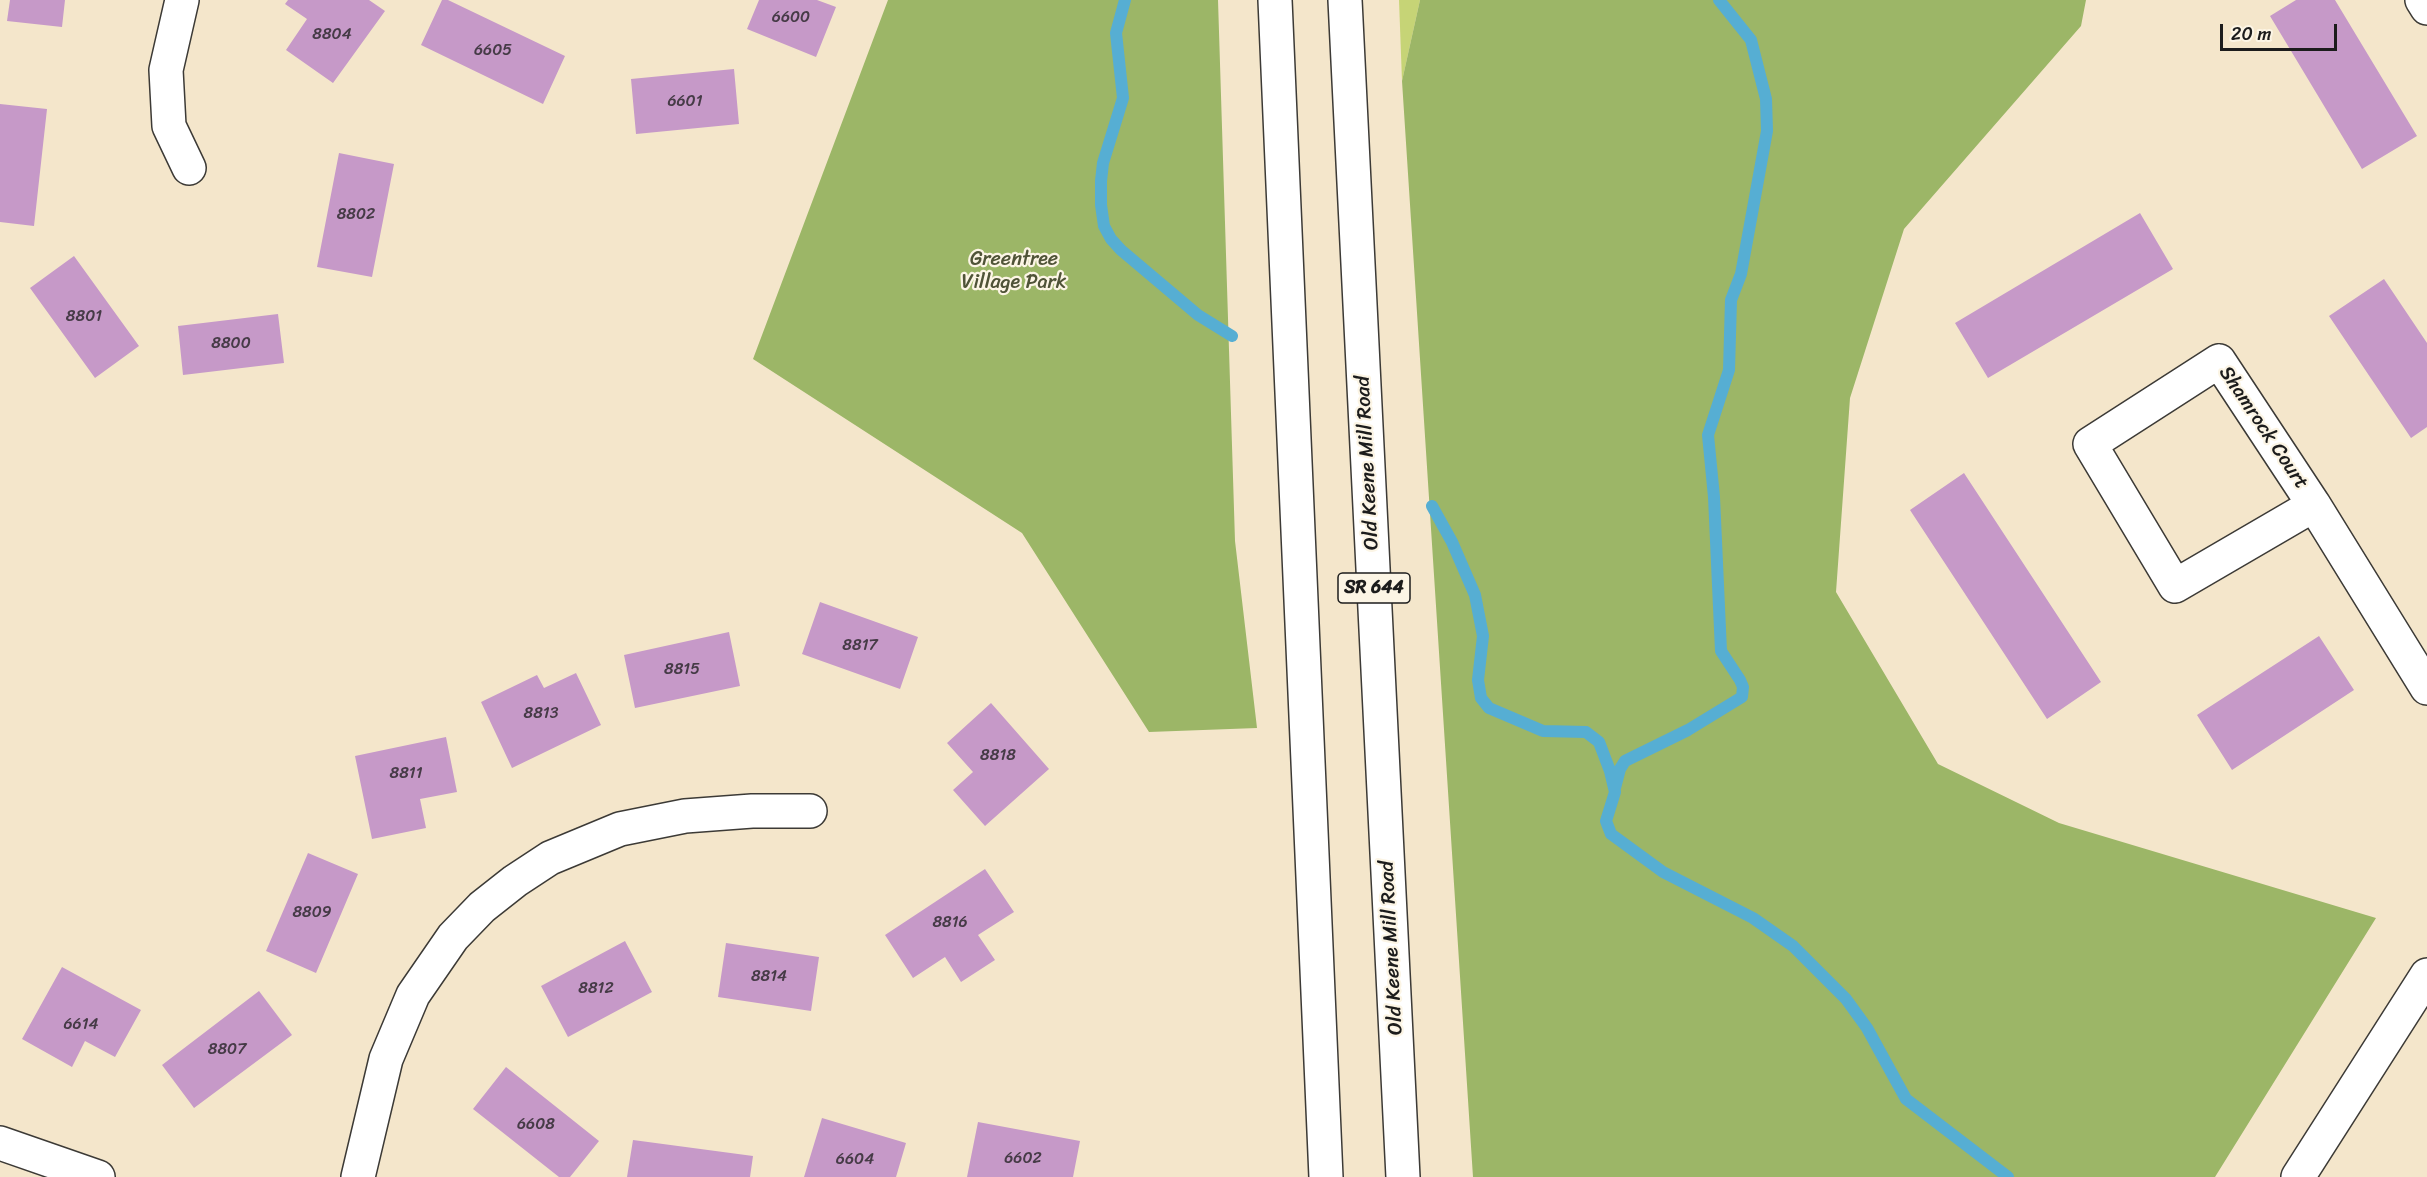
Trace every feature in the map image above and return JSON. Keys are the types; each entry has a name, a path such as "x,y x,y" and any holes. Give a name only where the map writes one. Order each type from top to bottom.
{"main road":[{"path":"182,0 166,70 169,126 189,168"},
{"path":"1275,0 1326,1177"},
{"name":"Old Keene Mill Road","path":"1345,0 1403,1177"},
{"path":"2422,0 2427,8"},
{"name":"Shamrock Court","path":"2314,505 2175,586 2090,444 2219,361 2314,505 2427,688"},
{"path":"358,1177 386,1059 413,995 453,937 482,907 515,881 550,858 620,829 685,816 752,811 810,811"},
{"path":"2298,1177 2427,975"},
{"path":"0,1143 98,1177"}],"green space":[{"name":"Greentree Village Park","path":"888,0 1218,0 1235,541 1257,728 1149,732 1022,533 753,359"},
{"path":"1399,0 1420,0 1402,81"},
{"path":"1420,0 2086,0 2081,26 1904,229 1850,398 1836,592 1938,764 2059,823 2376,918 2215,1177 1473,1177 1402,81"}],"building":[{"path":"10,0 65,0 62,27 7,21"},
{"path":"288,0 369,0 385,11 333,83 286,50 307,19 285,4"},
{"path":"442,0 448,0 565,56 543,104 421,45"},
{"path":"759,0 817,0 836,7 816,57 747,29"},
{"path":"2296,0 2335,0 2417,136 2362,169 2270,16"},
{"path":"734,69 739,124 636,134 631,79"},
{"path":"0,104 47,109 34,226 0,222"},
{"path":"339,153 394,164 372,277 317,267"},
{"path":"2140,213 2173,269 1988,378 1955,323"},
{"path":"74,256 139,346 95,378 30,288"},
{"path":"2384,279 2427,343 2427,427 2411,438 2329,316"},
{"path":"278,314 284,363 183,375 178,326"},
{"path":"1964,473 2101,682 2047,719 1910,510"},
{"path":"820,602 918,637 900,689 802,654"},
{"path":"729,632 740,686 635,708 624,655"},
{"path":"2319,636 2354,690 2232,770 2197,715"},
{"path":"576,673 601,725 512,768 481,702 537,675 544,688"},
{"path":"991,703 1049,769 985,826 953,790 973,772 947,743"},
{"path":"446,737 457,792 420,799 426,828 372,839 355,756"},
{"path":"308,853 358,874 316,973 266,951"},
{"path":"985,869 1014,912 978,935 995,960 961,982 945,957 913,978 885,935"},
{"path":"625,941 652,992 568,1037 541,986"},
{"path":"726,943 819,957 811,1011 718,997"},
{"path":"62,967 141,1010 115,1057 85,1041 72,1067 22,1039"},
{"path":"259,991 292,1035 194,1108 162,1065"},
{"path":"506,1067 599,1141 570,1177 559,1177 473,1109"},
{"path":"822,1118 906,1143 896,1177 804,1177"},
{"path":"978,1122 1080,1141 1073,1177 967,1177"},
{"path":"633,1140 753,1156 750,1177 627,1177"}],"waterway":[{"path":"1125,0 1116,33 1123,98 1103,163 1101,181 1104,226 1111,239 1121,250 1198,315 1232,336"},
{"path":"1615,788 1620,769 1625,761 1688,730 1742,697 1743,687 1740,680 1721,651 1714,497 1708,435 1729,370 1731,300 1741,274 1767,131 1766,99 1751,40 1719,0"},
{"path":"1432,506 1452,542 1475,595 1483,636 1478,680 1481,698 1489,708 1543,731 1586,732 1599,742 1615,792 1606,821 1611,834 1663,872 1753,918 1793,946 1846,999 1867,1028 1906,1099 2008,1177"}]}
